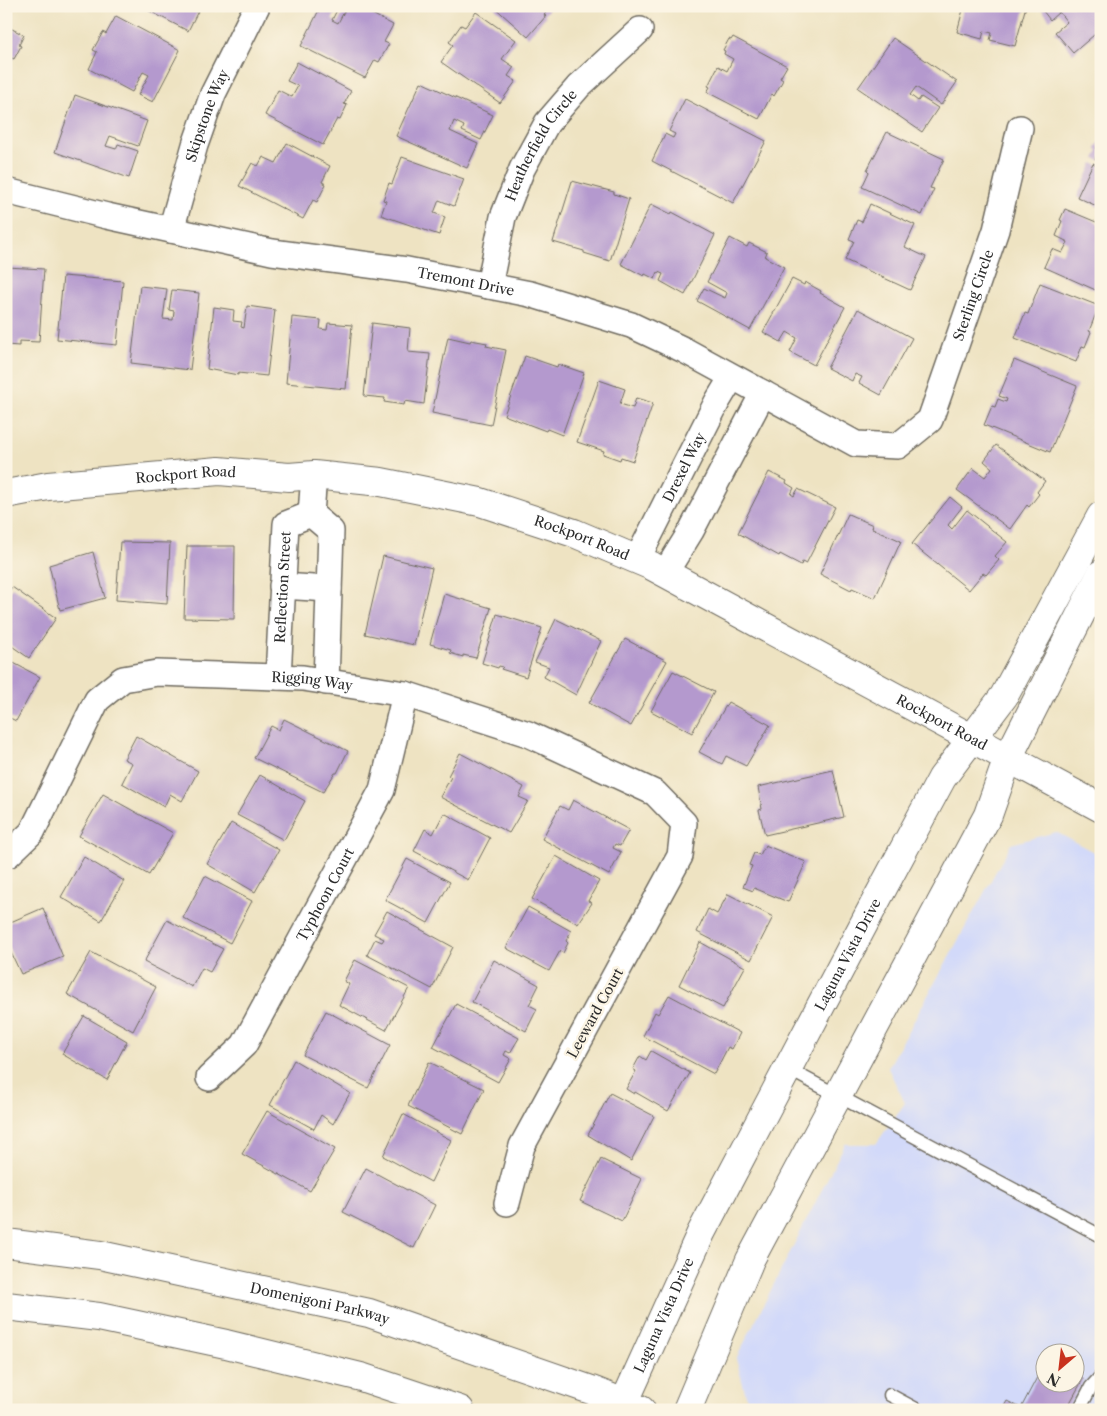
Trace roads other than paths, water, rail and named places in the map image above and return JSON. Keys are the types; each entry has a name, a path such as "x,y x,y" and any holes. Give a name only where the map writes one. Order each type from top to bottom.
{"street":[{"name":"Skipstone Way","path":"171,230 194,145 213,94 258,6"},
{"name":"Heatherfield Circle","path":"489,286 503,217 522,169 547,123 580,86 640,30"},
{"name":"Sterling Circle","path":"898,446 930,420 996,230 1020,128"},
{"name":"Tremont Drive","path":"6,191 272,252 407,270 530,294 631,325 684,350 856,444 898,446"},
{"name":"Drexel Way","path":"637,560 732,377"},
{"path":"665,573 691,531 762,393"},
{"path":"686,463 717,478"},
{"name":"Rockport Road","path":"6,494 48,486 219,471 289,477 314,475 381,482 480,502 574,533 665,573 1101,808"},
{"path":"314,475 311,514 331,531 326,682"},
{"name":"Reflection Street","path":"278,677 286,524 311,514"},
{"name":"Laguna Vista Drive","path":"629,1407 701,1233 942,778 1004,696 1101,516"},
{"path":"687,1410 750,1260 988,815 1008,758 1101,574"},
{"path":"282,586 329,589"},
{"name":"Rigging Way","path":"6,854 8,855 32,832 97,700 123,679 157,673 303,678 405,694 528,734 655,793 684,823"},
{"name":"Typhoon Court","path":"209,1078 244,1044 382,790 405,694"},
{"name":"Leeward Court","path":"507,1203 522,1146 680,856 684,823"},
{"name":"Domenigoni Parkway","path":"6,1244 100,1255 369,1314 629,1407"},
{"path":"6,1306 99,1317 226,1344 360,1377 460,1410"}],"lane":[{"path":"788,1069 1101,1236"},
{"path":"1079,1410 1091,1387 1101,1376"},
{"path":"890,1395 918,1410"}]}
